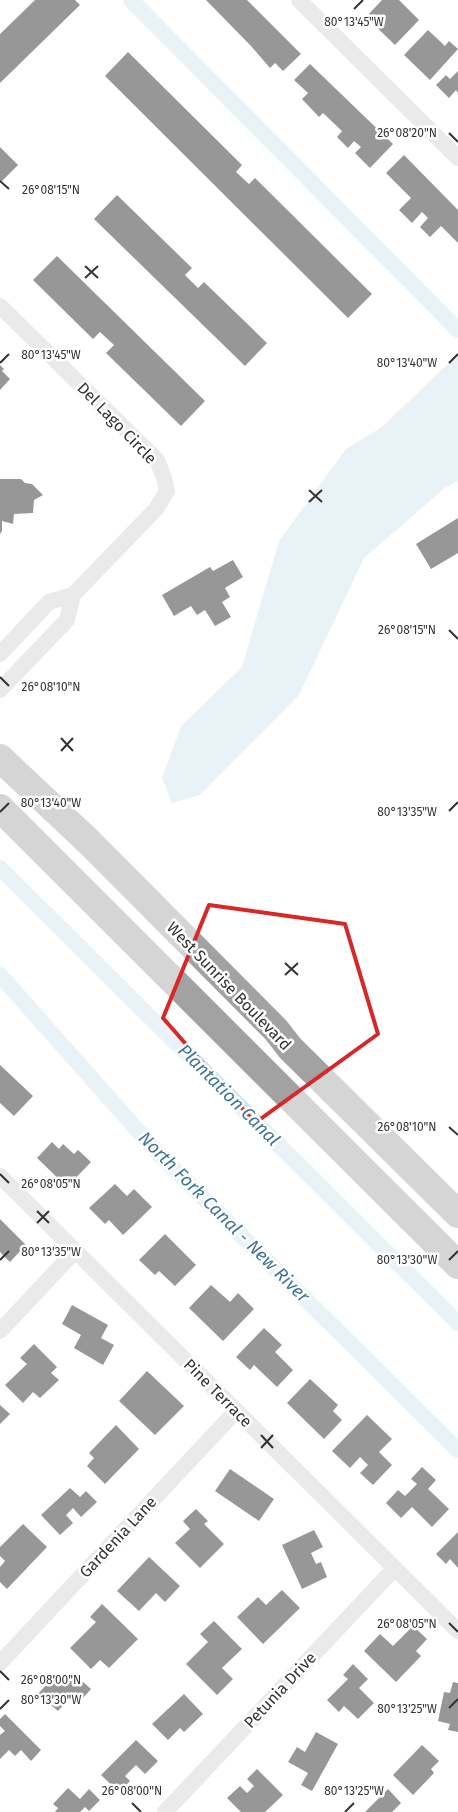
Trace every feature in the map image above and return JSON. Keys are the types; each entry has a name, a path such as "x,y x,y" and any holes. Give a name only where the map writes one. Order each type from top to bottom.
{"highway":[{"name":"West Sunrise Boulevard","path":"0,758 90,843 276,1030 290,1048 458,1214"},
{"path":"0,775 59,832 90,843"},
{"path":"0,808 458,1265"},
{"path":"185,994 244,1021 267,1043 290,1048"}],"street":[{"path":"299,0 458,158"},
{"name":"Del Lago Circle","path":"0,306 156,460 164,478 166,491 156,509 73,595 49,602 0,654"},
{"path":"0,690 67,620 73,595"},
{"name":"Pine Terrace","path":"0,1176 458,1631"},
{"path":"0,1331 75,1251"},
{"name":"Gardenia Lane","path":"0,1663 236,1412"},
{"name":"Petunia Drive","path":"165,1812 395,1568"}],"highlighted area":[{"path":"209,905 345,924 378,1034 255,1123 163,1018"}],"water":[{"path":"458,354 458,481 445,488 364,558 299,695 200,795 172,803 162,778 181,726 242,667 279,541 346,449 382,427"}],"building":[{"path":"35,0 75,0 80,5 0,83 0,34"},
{"path":"206,0 247,0 301,54 283,71 275,63 270,68"},
{"path":"382,0 399,0 419,20 395,45 366,17"},
{"path":"428,30 445,46 449,41 458,49 430,80 404,55"},
{"path":"128,52 242,165 236,172 249,184 255,178 372,294 348,318 105,76"},
{"path":"310,64 393,144 370,168 355,153 361,147 354,141 348,148 337,137 342,131 323,113 319,117 302,99 308,93 294,80"},
{"path":"458,71 458,93 456,90 449,98 436,85 446,75 450,79"},
{"path":"0,147 18,165 0,183"},
{"path":"404,155 458,210 458,243 441,226 430,237 420,227 428,218 422,212 412,223 399,210 411,198 386,173"},
{"path":"117,195 192,268 185,275 198,288 204,282 267,343 245,366 94,219"},
{"path":"57,256 205,401 181,426 106,353 114,345 100,332 93,339 33,280"},
{"path":"0,365 4,369 2,371 10,379 0,390"},
{"path":"0,479 21,479 25,483 32,484 43,495 34,500 33,513 14,514 13,524 2,521 2,531 0,534"},
{"path":"458,518 458,553 431,569 416,544"},
{"path":"233,560 243,577 225,588 230,597 222,602 231,617 215,626 205,610 197,615 191,606 174,616 162,595 210,567 213,571"},
{"path":"0,1065 33,1096 14,1116 0,1103"},
{"path":"52,1142 59,1149 63,1144 74,1154 78,1150 91,1162 67,1187 37,1158"},
{"path":"115,1184 127,1196 134,1189 152,1207 123,1235 109,1220 105,1224 89,1208"},
{"path":"0,1219 26,1245 10,1262 0,1252"},
{"path":"165,1234 196,1265 175,1286 159,1271 155,1275 139,1260"},
{"path":"211,1285 230,1302 238,1293 254,1309 223,1341 189,1308"},
{"path":"72,1305 108,1325 101,1338 114,1345 103,1365 74,1348 81,1335 62,1324"},
{"path":"264,1328 282,1345 275,1352 293,1370 277,1387 254,1365 250,1370 236,1357"},
{"path":"34,1344 57,1367 51,1373 59,1380 40,1398 33,1392 23,1403 5,1385 27,1364 20,1358"},
{"path":"147,1371 184,1406 155,1435 119,1401"},
{"path":"310,1379 338,1405 333,1411 342,1420 324,1439 287,1403"},
{"path":"0,1405 10,1414 0,1424"},
{"path":"367,1415 392,1439 379,1452 392,1465 373,1485 360,1473 368,1465 360,1457 350,1468 332,1451"},
{"path":"116,1425 139,1449 105,1484 87,1466 94,1458 89,1453"},
{"path":"422,1467 436,1480 428,1489 449,1509 432,1527 412,1507 401,1518 386,1503 398,1490 405,1496 417,1484 411,1479"},
{"path":"230,1469 274,1499 259,1521 215,1491"},
{"path":"70,1488 80,1497 86,1491 97,1502 81,1517 73,1508 66,1515 73,1523 60,1535 41,1515"},
{"path":"196,1509 208,1521 204,1524 224,1544 200,1568 175,1543 190,1529 183,1521"},
{"path":"23,1524 47,1547 7,1589 0,1582 0,1567 5,1561 0,1556 0,1547"},
{"path":"314,1530 323,1547 311,1553 316,1564 321,1562 327,1577 302,1589 282,1545"},
{"path":"458,1532 458,1568 450,1559 446,1564 436,1554"},
{"path":"149,1557 180,1586 165,1602 156,1593 139,1611 117,1591"},
{"path":"282,1590 300,1608 263,1644 237,1617 258,1597 266,1605"},
{"path":"102,1604 138,1639 109,1668 100,1660 91,1669 70,1648 96,1622 90,1617"},
{"path":"214,1621 242,1649 222,1668 233,1679 217,1695 186,1664 208,1642 200,1634"},
{"path":"413,1626 427,1639 416,1651 421,1656 396,1682 364,1651 380,1634 393,1646"},
{"path":"353,1664 368,1679 359,1688 374,1703 358,1719 344,1706 339,1712 327,1700 348,1679 343,1675"},
{"path":"56,1674 66,1683 74,1674 91,1689 83,1698 75,1692 58,1711 38,1694"},
{"path":"453,1682 458,1683 458,1732 448,1730 450,1724 438,1721 444,1692 450,1693"},
{"path":"184,1694 203,1714 184,1732 180,1728 168,1740 152,1724"},
{"path":"5,1714 41,1750 31,1761 21,1750 15,1756 9,1750 0,1759 0,1735 5,1731 0,1726 0,1719"},
{"path":"316,1732 338,1744 312,1791 301,1785 308,1773 288,1762 297,1747 305,1752"},
{"path":"136,1740 158,1761 145,1774 136,1765 125,1776 130,1781 119,1792 101,1775"},
{"path":"422,1745 439,1761 431,1769 434,1773 413,1795 393,1775"},
{"path":"257,1769 283,1795 265,1812 241,1812 227,1798 240,1786 247,1793 254,1786 247,1779"},
{"path":"68,1788 80,1799 89,1789 100,1800 89,1811 85,1807 80,1812 55,1812 58,1808 53,1804"},
{"path":"388,1789 401,1803 392,1812 365,1812"}],"waterway":[{"path":"131,0 458,330"},
{"name":"Plantation Canal","path":"0,868 458,1323"},
{"name":"North Fork Canal - New River","path":"0,975 156,1151 458,1450"}]}
